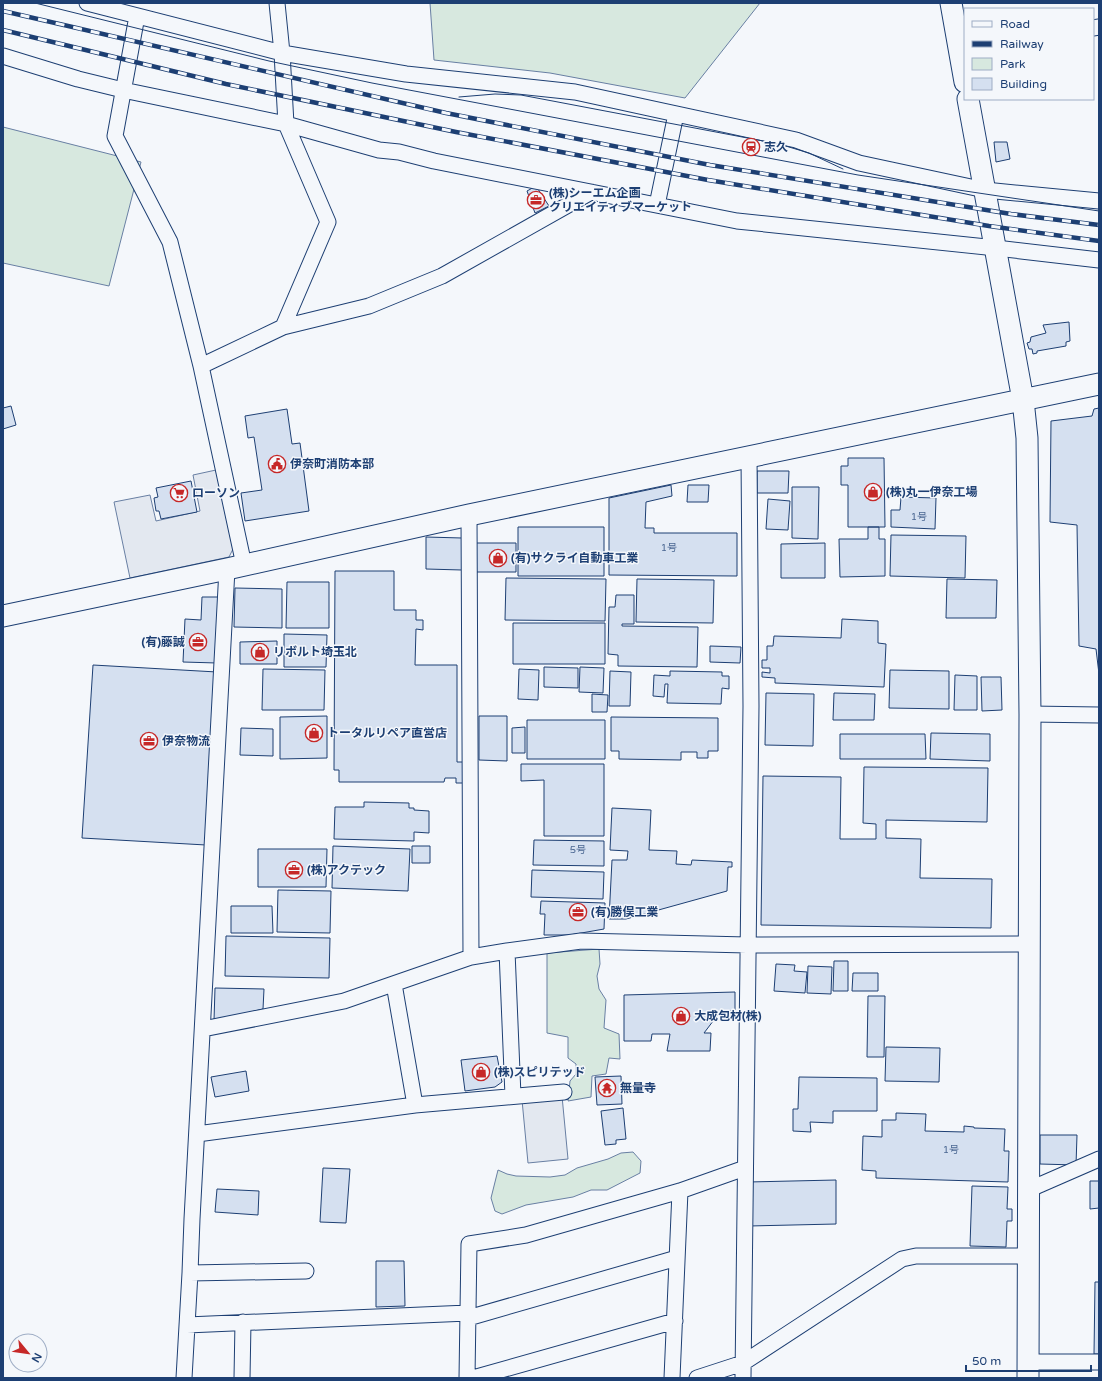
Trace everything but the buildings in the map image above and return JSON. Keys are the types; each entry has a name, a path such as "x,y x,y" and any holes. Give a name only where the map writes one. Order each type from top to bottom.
{"street":[{"path":"87,3 282,53 406,74 574,92 796,140 859,162 985,190 1099,201"},
{"path":"277,3 282,53 286,124 328,222 283,327"},
{"path":"951,3 962,49 964,71"},
{"path":"137,16 115,136 170,242 201,366 236,567 203,1029 184,1378"},
{"path":"3,56 78,79 123,90 286,124 379,150 399,152 434,161 737,221 1099,260"},
{"path":"968,100 1023,400 1027,438 1030,714 1028,1370 1099,1362"},
{"path":"657,205 676,114"},
{"path":"201,366 283,327 369,306 442,276 591,192"},
{"path":"3,616 236,567 469,515 1099,384"},
{"path":"743,1378 750,706 749,456"},
{"path":"469,515 472,957"},
{"path":"1030,714 1099,715"},
{"path":"203,1029 344,1001 472,957 581,941 747,946 1029,944"},
{"path":"507,951 513,1096"},
{"path":"394,984 415,1105"},
{"path":"197,1134 415,1105 564,1092"},
{"path":"1028,1190 1099,1159"},
{"path":"467,1378 469,1244 526,1235 680,1191 745,1168"},
{"path":"672,1378 680,1191"},
{"path":"697,1378 743,1363 902,1259 916,1256 1028,1256"},
{"path":"187,1325 468,1315 677,1258"},
{"path":"190,1273 306,1271"},
{"path":"473,1378 675,1321"},
{"path":"242,1378 243,1322"}],"green space":[{"path":"430,3 760,3 685,98 550,73 434,60"},
{"path":"3,127 141,162 109,286 3,263"},
{"path":"599,949 600,964 597,976 599,989 606,1000 604,1028 619,1034 620,1059 609,1058 606,1074 592,1076 591,1097 568,1101 570,1081 576,1074 576,1064 568,1058 568,1037 547,1033 547,953"},
{"path":"633,1152 641,1161 640,1173 607,1190 591,1190 573,1197 526,1205 502,1214 495,1211 491,1198 498,1170 516,1176 550,1177 565,1175 577,1168 608,1159 621,1153"}],"shaded area":[{"path":"216,470 233,549 229,557 130,578 114,502 150,495 156,521 200,511 193,475"},
{"path":"562,1096 568,1159 528,1163 522,1100"}],"tram line":[{"path":"35,3 269,61 372,83 858,175 1099,211"},
{"path":"459,97 495,94 521,95 779,144 809,153 843,169"}],"railway":[{"path":"3,11 446,113 710,165 1011,214 1099,225"},
{"path":"3,30 226,84 456,132 708,180 989,226 1099,241"}],"place":[{"name":"志久","path":"751,147"},
{"name":"(株)シーエム企画 クリエイティブマーケット","path":"536,200"},
{"name":"伊奈町消防本部","path":"277,464"},
{"name":"(株)丸一伊奈工場","path":"873,492"},
{"name":"ローソン","path":"179,493"},
{"name":"(有)サクライ自動車工業","path":"498,558"},
{"name":"(有)藤誠","path":"198,642"},
{"name":"リボルト埼玉北","path":"260,652"},
{"name":"トータルリペア直営店","path":"314,733"},
{"name":"伊奈物流","path":"149,741"},
{"name":"(株)アクテック","path":"294,870"},
{"name":"(有)勝俣工業","path":"578,912"},
{"name":"大成包材(株)","path":"681,1016"},
{"name":"(株)スピリテッド","path":"481,1072"},
{"name":"無量寺","path":"607,1088"}]}
